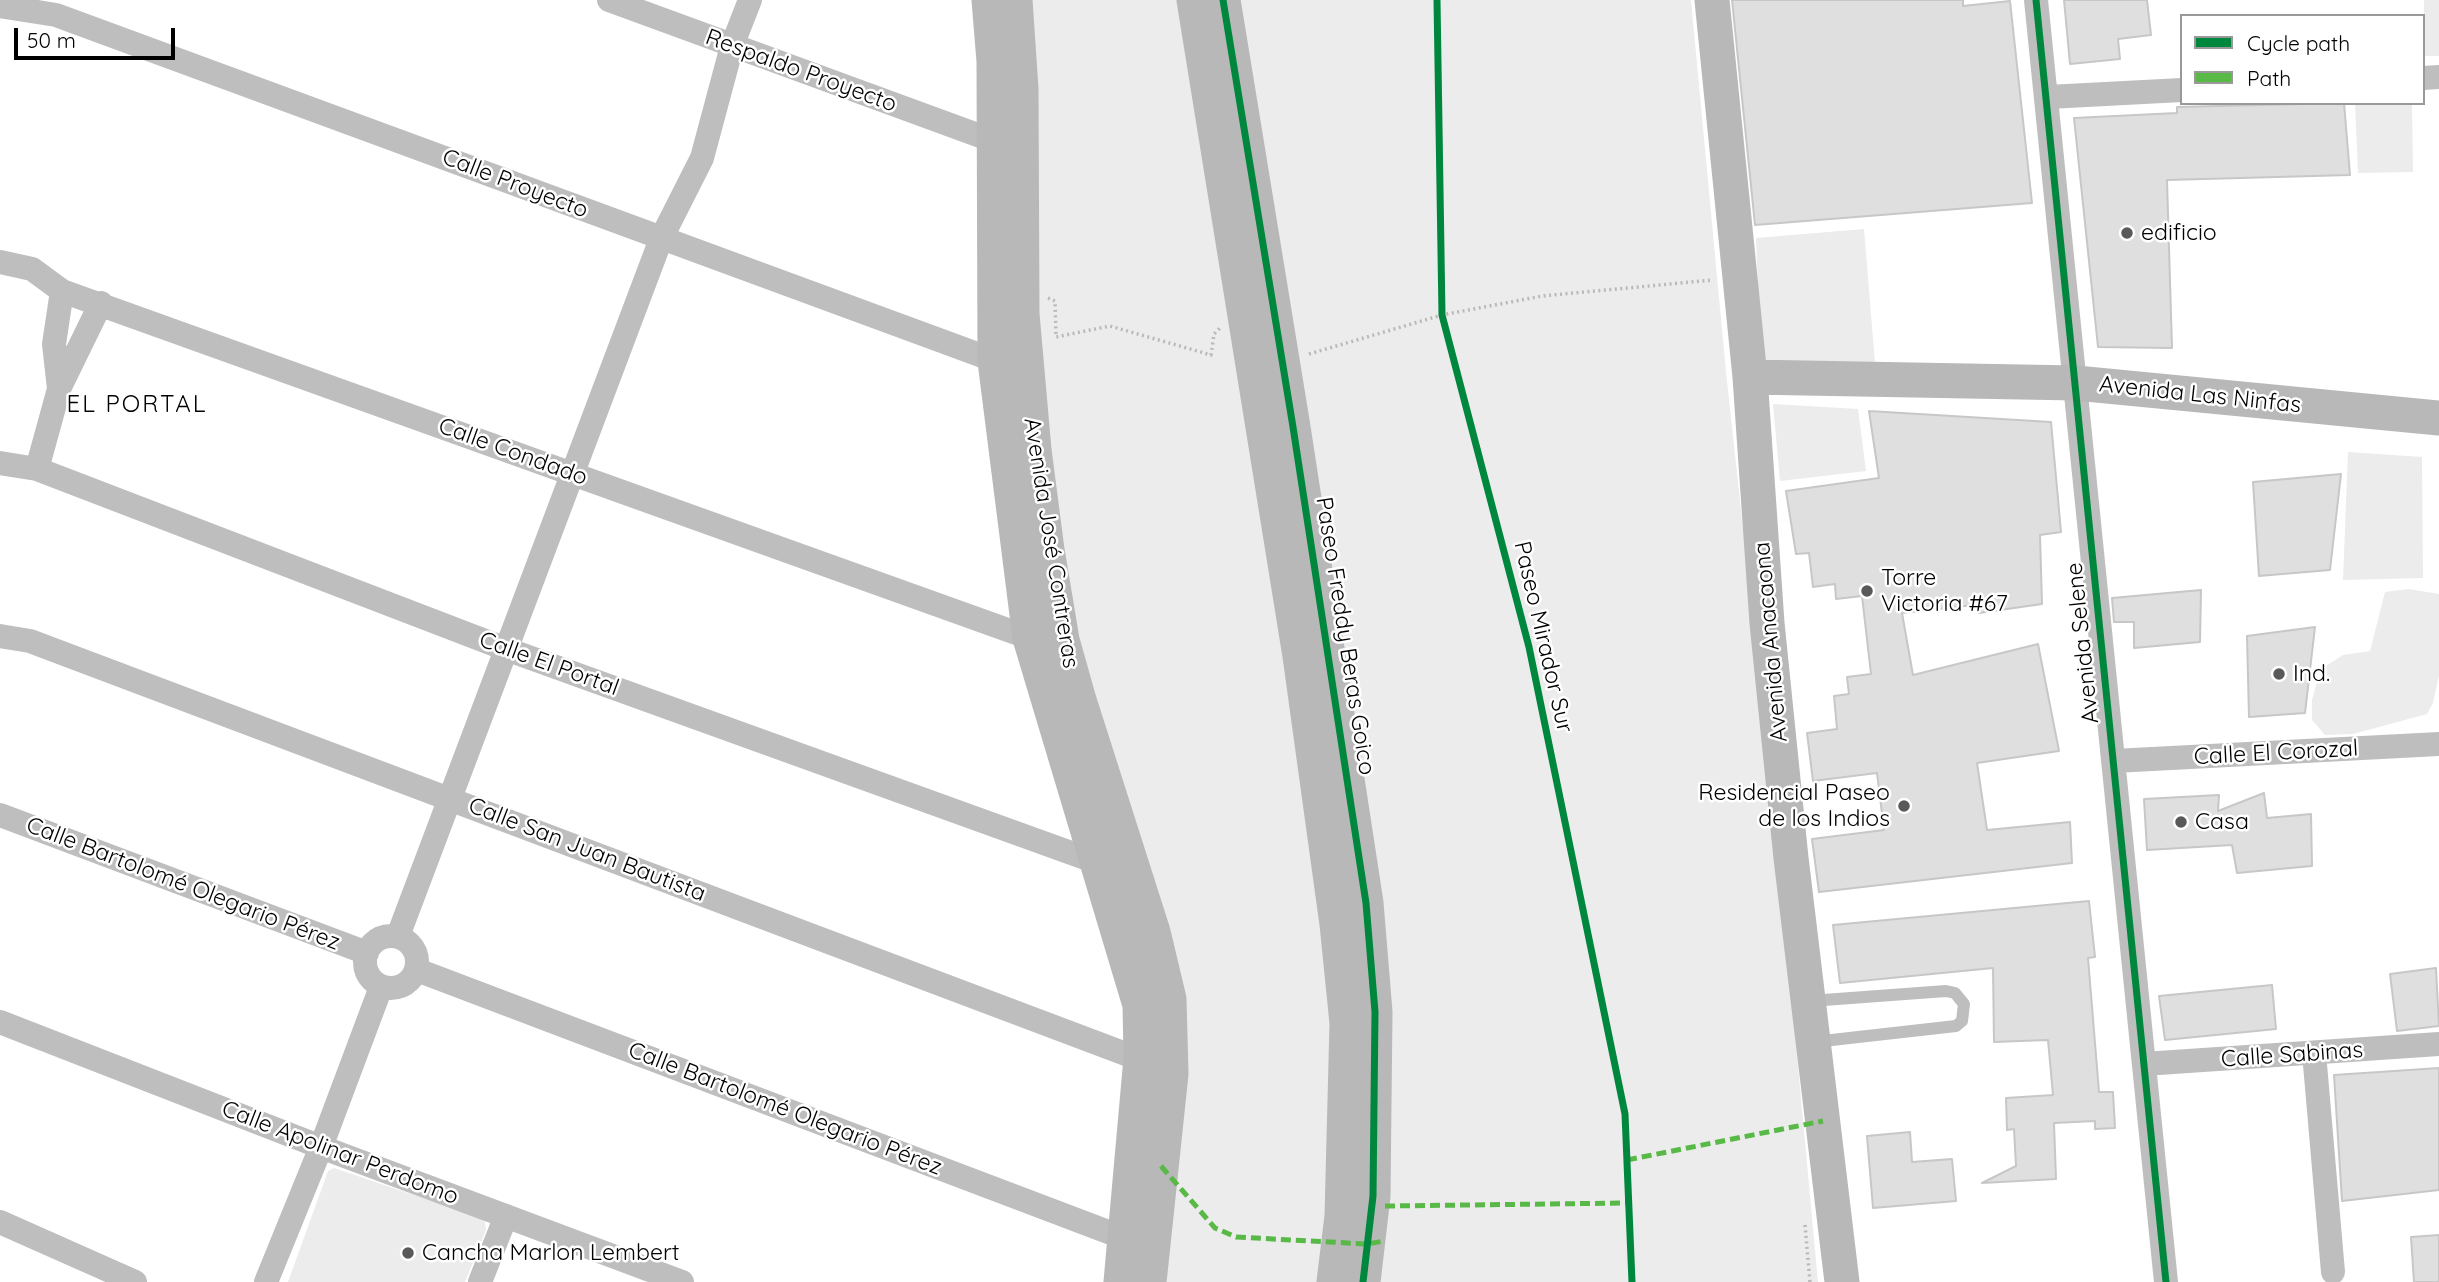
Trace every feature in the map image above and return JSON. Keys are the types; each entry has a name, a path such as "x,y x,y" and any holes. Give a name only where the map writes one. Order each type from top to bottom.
{"main road":[{"name":"Avenida José Contreras","path":"989,0 995,141 1011,367 1046,639 1099,863 1156,1066"},
{"name":"Avenida José Contreras","path":"1011,367 1022,303 1021,89 1015,0"},
{"name":"Paseo Freddy Beras Goico","path":"1194,0 1245,323 1280,358 1306,696 1338,924 1347,1023 1342,1216 1334,1282"},
{"name":"Paseo Freddy Beras Goico","path":"1223,0 1366,903 1375,1012 1373,1196 1363,1282"},
{"name":"Avenida Anacaona","path":"1712,0 1750,377 1767,623 1842,1282"},
{"name":"Avenida Las Ninfas","path":"1750,377 2076,383 2439,418"},
{"name":"Avenida José Contreras","path":"1046,639 1088,732 1153,932 1169,999 1156,1066 1142,1256 1121,1282"}],"street":[{"name":"Respaldo Proyecto","path":"609,0 995,141"},
{"path":"398,936 661,239 702,159 732,47 750,0"},
{"name":"Avenida Selene","path":"2036,0 2048,97 2166,1282"},
{"name":"Calle Proyecto","path":"0,6 56,15 361,125 661,239 1011,367"},
{"path":"2048,97 2180,90"},
{"name":"Calle Condado","path":"0,262 32,269 62,291 1046,639"},
{"path":"59,389 54,344 62,291"},
{"path":"37,469 59,389 101,303"},
{"name":"Calle El Portal","path":"0,463 37,469 506,649 1099,863"},
{"name":"Calle San Juan Bautista","path":"0,636 30,641 451,797 1156,1066"},
{"name":"Calle El Corozal","path":"2114,761 2439,744"},
{"name":"Calle Bartolomé Olegario Pérez","path":"0,816 367,953"},
{"path":"398,936 414,949 417,970 405,985 394,989 381,987 367,973 367,953 379,938 398,936"},
{"name":"Calle Bartolomé Olegario Pérez","path":"417,970 1142,1256"},
{"path":"266,1282 321,1147 381,987"},
{"name":"Calle Apolinar Perdomo","path":"0,1022 321,1147 682,1282"},
{"name":"Calle Sabinas","path":"2144,1064 2439,1044"},
{"path":"2314,1053 2333,1272"},
{"path":"480,1282 506,1216"},
{"path":"0,1222 135,1282"}],"lane":[{"path":"1808,1001 1946,991 1955,993 1964,1003 1962,1021 1956,1026 1813,1042"}],"path":[{"path":"1280,358 1442,315 1542,296 1722,279"},
{"path":"1022,303 1054,298 1056,337 1111,326 1211,355 1215,331 1245,323"}],"shaded area":[{"path":"1026,0 1691,0 1726,372 1779,860 1818,1282 1161,1282 1088,694 1044,449"},
{"path":"2424,0 2439,0 2439,56 2425,56"},
{"path":"2355,105 2412,105 2413,172 2358,173"},
{"path":"1864,229 1875,363 1761,364 1756,238"},
{"path":"1773,404 1858,409 1866,471 1780,481"},
{"path":"2348,452 2422,457 2423,578 2343,580"},
{"path":"2409,589 2439,594 2439,675 2433,703 2427,714 2353,734 2325,735 2312,720 2312,700 2317,682 2326,666 2343,655 2370,651 2385,592"},
{"path":"334,1168 476,1216 485,1222 486,1230 465,1282 288,1282 328,1171"}],"building":[{"path":"1732,0 1963,0 1963,6 2010,1 2032,203 1755,225"},
{"path":"2064,0 2147,0 2151,35 2118,39 2120,59 2070,64"},
{"path":"2344,105 2350,175 2167,180 2172,348 2098,347 2074,118 2177,113 2177,107"},
{"path":"1869,411 2051,422 2061,532 2040,535 2042,604 1979,613 1974,605 1902,613 1913,675 2038,644 2059,751 1977,763 1987,830 2070,822 2072,863 1819,892 1812,839 1884,830 1877,773 1813,781 1807,733 1837,729 1834,696 1849,694 1847,677 1871,674 1862,596 1836,599 1835,584 1813,587 1809,553 1796,554 1786,491 1879,478"},
{"path":"2341,474 2330,570 2259,576 2253,482"},
{"path":"2201,590 2200,642 2134,648 2134,622 2114,622 2112,598"},
{"name":"Ind.","path":"2315,627 2305,713 2249,717 2247,636"},
{"path":"2264,793 2267,818 2311,814 2312,866 2237,873 2232,845 2147,850 2144,799 2219,795 2218,811"},
{"path":"2089,901 2095,957 2088,958 2099,1092 2113,1092 2115,1128 2095,1129 2095,1121 2054,1123 2056,1179 1982,1183 2016,1166 2014,1129 2007,1130 2006,1098 2053,1095 2048,1040 1994,1042 1993,968 1840,983 1833,925"},
{"path":"2436,968 2439,1026 2397,1031 2390,974"},
{"path":"2272,985 2276,1029 2165,1040 2159,996"},
{"path":"2439,1068 2439,1190 2342,1201 2334,1075"},
{"path":"1910,1132 1912,1162 1952,1159 1956,1201 1873,1208 1867,1136"},
{"path":"2439,1235 2439,1282 2414,1282 2411,1237"}],"marked path":[{"path":"1627,1160 1823,1121"},
{"path":"1161,1166 1215,1228 1236,1237 1367,1244 1384,1241"},
{"path":"1385,1206 1629,1203"}],"cycle path":[{"path":"1223,0 1293,427 1366,903 1375,1012 1373,1196 1363,1282"},
{"name":"Paseo Mirador Sur","path":"1437,0 1442,315 1529,647 1625,1114 1632,1282"},
{"path":"2036,0 2166,1282"}],"place":[{"name":"edificio","path":"2127,233"},
{"name":"Torre Victoria #67","path":"1867,591"},
{"name":"Ind.","path":"2279,674"},
{"name":"Residencial Paseo de los Indios","path":"1904,806"},
{"name":"Casa","path":"2181,822"},
{"name":"Cancha Marlon Lembert","path":"408,1253"}],"district":[{"name":"EL PORTAL","path":"137,405"}]}
